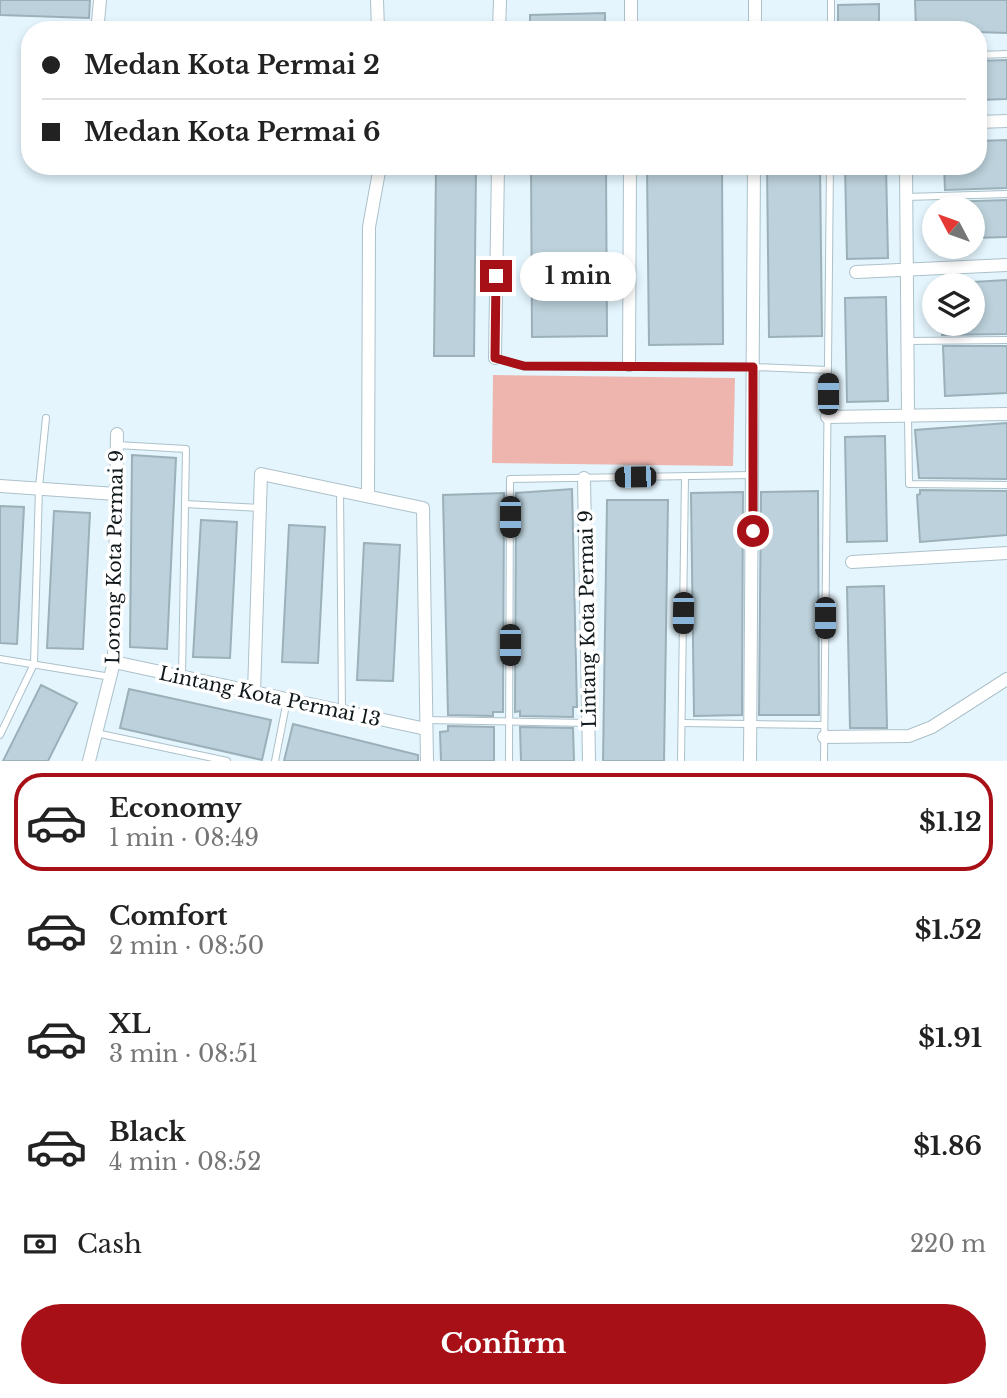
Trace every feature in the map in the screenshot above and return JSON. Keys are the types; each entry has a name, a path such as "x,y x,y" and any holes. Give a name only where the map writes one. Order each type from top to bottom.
{"street":[{"path":"98,21 100,0"},
{"path":"377,0 378,21"},
{"path":"499,21 500,0"},
{"path":"631,0 631,21"},
{"path":"755,0 755,21"},
{"path":"987,122 1007,121"},
{"path":"368,496 369,227 378,175"},
{"path":"495,358 498,175"},
{"path":"629,365 630,175"},
{"path":"750,761 754,175"},
{"path":"905,175 908,414"},
{"path":"856,272 1007,265"},
{"path":"827,417 1007,414"},
{"name":"Lorong Kota Permai 9","path":"89,761 114,662 117,440"},
{"path":"254,693 261,474 423,508 427,761"},
{"name":"Lintang Kota Permai 9","path":"584,478 589,761"},
{"path":"0,486 116,494"},
{"path":"852,562 1007,553"},
{"name":"Lintang Kota Permai 13","path":"114,662 342,711 426,724"},
{"path":"824,731 909,736 932,727 1007,679"}],"lane":[{"path":"831,0 831,21"},
{"path":"987,54 1007,54"},
{"path":"824,761 830,175"},
{"path":"906,197 1007,194"},
{"path":"907,341 1007,340"},
{"path":"495,358 524,366 629,365 828,370"},
{"path":"908,414 909,484 1007,485"},
{"path":"0,734 34,664 39,487 47,418"},
{"path":"117,440 186,449 182,678"},
{"path":"509,761 510,479 754,475"},
{"path":"681,761 685,476"},
{"path":"340,490 342,711"},
{"path":"185,504 259,508"},
{"path":"0,659 111,677"},
{"path":"275,761 287,700"},
{"path":"426,724 509,721 588,723"},
{"path":"682,723 824,731"},
{"path":"96,733 227,761"}],"shaded area":[{"path":"493,375 735,378 733,466 492,463"}],"building":[{"path":"0,0 90,0 89,18 0,15"},
{"path":"915,0 1007,0 1007,33 987,32 987,21 916,21"},
{"path":"879,4 879,21 838,21 838,5"},
{"path":"605,13 605,21 530,21 530,15"},
{"path":"1007,60 1007,99 987,100 987,61"},
{"path":"1007,140 1007,188 945,190 944,175 987,175 987,141"},
{"path":"436,175 476,175 474,356 434,356"},
{"path":"531,175 606,175 607,336 532,337"},
{"path":"647,175 722,175 723,344 649,345"},
{"path":"767,175 820,175 822,336 769,337"},
{"path":"845,175 886,175 888,258 847,259"},
{"path":"1007,200 1007,237 985,238 985,201"},
{"path":"1007,280 1007,334 985,334 985,281"},
{"path":"886,297 888,401 847,402 845,298"},
{"path":"943,346 1007,346 1007,393 945,396"},
{"path":"1007,423 1007,479 919,478 915,430"},
{"path":"885,436 887,541 847,542 845,437"},
{"path":"132,455 176,458 167,649 130,647"},
{"path":"572,489 577,707 573,707 573,717 520,716 520,711 515,712 516,493"},
{"path":"920,490 1007,491 1007,535 920,542 917,495"},
{"path":"818,491 819,715 759,715 761,492"},
{"path":"743,492 742,715 694,716 691,493"},
{"path":"504,493 503,712 493,712 493,716 448,715 443,495"},
{"path":"607,500 668,500 664,761 603,761"},
{"path":"0,506 24,507 17,644 0,643"},
{"path":"54,511 90,513 83,649 47,648"},
{"path":"201,520 237,522 230,658 193,657"},
{"path":"289,525 325,527 318,663 282,662"},
{"path":"364,543 400,545 393,681 357,680"},
{"path":"884,586 887,728 850,728 847,587"},
{"path":"41,685 77,703 48,761 3,761"},
{"path":"129,689 271,720 262,760 120,728"},
{"path":"293,724 418,755 418,761 284,761"},
{"path":"448,726 494,727 494,761 441,761 440,732 448,731"},
{"path":"520,727 573,728 574,761 521,761"}],"route":[{"path":"496,276 495,358 505,363 524,366 753,367 753,531"}]}
